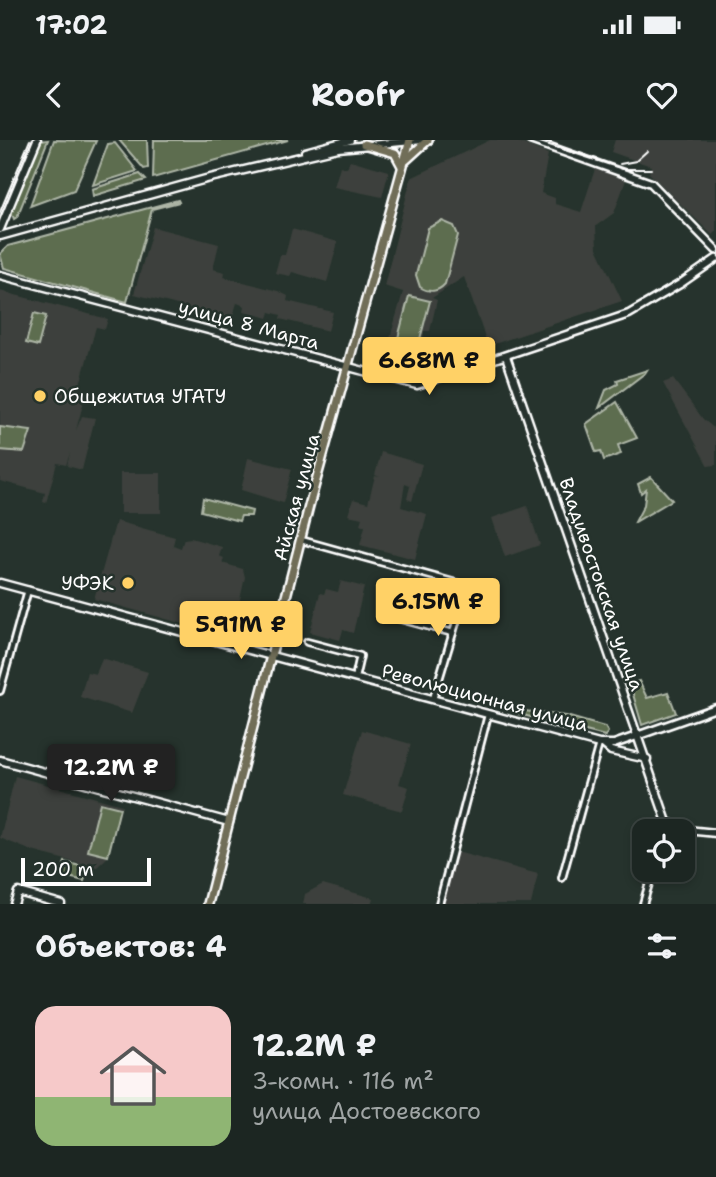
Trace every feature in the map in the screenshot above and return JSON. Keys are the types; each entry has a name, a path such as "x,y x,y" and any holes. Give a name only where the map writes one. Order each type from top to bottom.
{"main road":[{"path":"0,229 37,140"},
{"path":"0,236 350,140"},
{"path":"270,164 364,144 426,140"},
{"path":"364,144 395,153 402,167 414,150 426,140"},
{"path":"530,140 651,183 716,250"},
{"name":"Айская улица","path":"208,904 301,540 410,141"},
{"name":"улица 8 Марта","path":"0,275 416,385 639,310 716,258"},
{"name":"Владивостокская улица","path":"506,356 640,736 666,819"},
{"name":"Революционная улица","path":"0,583 601,745 640,736 716,708"},
{"path":"601,745 611,751 647,759"},
{"path":"0,760 229,822"},
{"path":"695,831 716,833"},
{"path":"15,904 18,892 61,904"}],"street":[{"path":"301,540 467,586 433,699"},
{"path":"0,691 28,590"},
{"path":"393,617 453,633"},
{"path":"307,642 360,656 355,678"},
{"path":"439,904 488,714"},
{"path":"562,878 601,745"},
{"path":"643,904 649,882"}],"shaded area":[{"path":"490,140 514,140 548,154 541,193 555,198 555,204 581,212 595,169 626,180 614,213 596,226 597,248 622,301 488,346 464,277 432,298 437,300 430,331 424,331 421,370 367,355 371,342 388,345 403,292 384,286 411,178"},
{"path":"615,140 716,140 716,231 712,235 649,173 651,166 611,152"},
{"path":"350,160 389,171 382,197 334,187 340,166 347,168"},
{"path":"153,227 219,244 213,269 225,272 224,277 278,291 288,296 287,301 333,312 328,331 280,319 281,315 270,312 268,318 244,311 245,306 237,303 232,319 134,294"},
{"path":"292,229 338,242 327,282 292,272 290,276 275,273 280,255 285,255"},
{"name":"Общежития УГАТУ","path":"0,291 108,319 105,329 96,327 77,395 85,397 76,430 82,416 95,418 82,470 67,466 70,453 66,465 57,463 46,503 43,502 45,493 0,481"},
{"path":"673,379 703,419 716,430 716,465 708,466 663,383"},
{"path":"381,452 422,464 412,501 407,499 410,486 405,484 401,507 427,514 415,559 360,545 365,526 360,524 362,518 348,515 353,499 368,503 375,476 380,477 375,475"},
{"path":"248,458 292,469 283,503 241,490"},
{"path":"120,473 161,473 161,513 120,513"},
{"path":"527,506 540,545 505,557 492,518"},
{"path":"116,521 175,537 173,545 181,548 184,539 191,538 222,547 219,556 224,558 222,563 243,569 245,577 238,609 228,606 220,634 94,599"},
{"path":"341,581 364,587 353,633 343,630 340,640 310,632 320,593 324,594 326,589 338,592"},
{"path":"102,658 148,672 132,713 80,697 87,672 96,674"},
{"path":"362,730 411,744 399,784 409,787 402,811 343,795"},
{"path":"15,776 122,805 108,857 96,868 32,851 0,838"},
{"path":"457,852 538,874 531,904 443,904"},
{"path":"323,884 373,898 371,904 303,904 305,894"}],"green space":[{"path":"48,140 14,219 11,212 40,141"},
{"path":"54,140 96,141 74,190 30,206"},
{"path":"119,140 147,140 148,168 144,169"},
{"path":"154,140 288,140 153,178"},
{"path":"115,143 137,171 93,185 108,144"},
{"path":"140,174 146,180 93,196 92,189"},
{"path":"178,200 179,202 152,209 127,302 4,268 0,254 8,246"},
{"path":"442,221 454,226 458,235 445,284 433,291 427,290 420,287 416,275 428,228"},
{"path":"409,296 430,301 419,343 398,338"},
{"path":"34,313 46,316 38,346 26,343"},
{"path":"647,370 599,408 606,390 618,384 617,380"},
{"path":"617,402 637,438 618,445 621,454 604,460 601,451 596,452 586,424"},
{"path":"0,427 31,431 24,452 0,450"},
{"path":"651,477 672,500 635,522 644,505 646,489 641,493 638,484"},
{"path":"203,498 252,511 251,516 241,516 239,521 201,511"},
{"path":"639,681 647,698 668,692 676,713 642,725 630,684"},
{"path":"516,710 566,716 605,727 608,732 605,736 515,713"},
{"path":"100,803 120,808 108,856 88,851"},
{"path":"65,862 88,868 84,881 61,875"}],"tram line":[{"path":"0,212 30,140"},
{"path":"534,140 623,169 651,169"},
{"path":"620,164 636,161 647,151"}],"place":[{"name":"Общежития УГАТУ","path":"40,396"},
{"name":"УФЭК","path":"128,583"}]}
